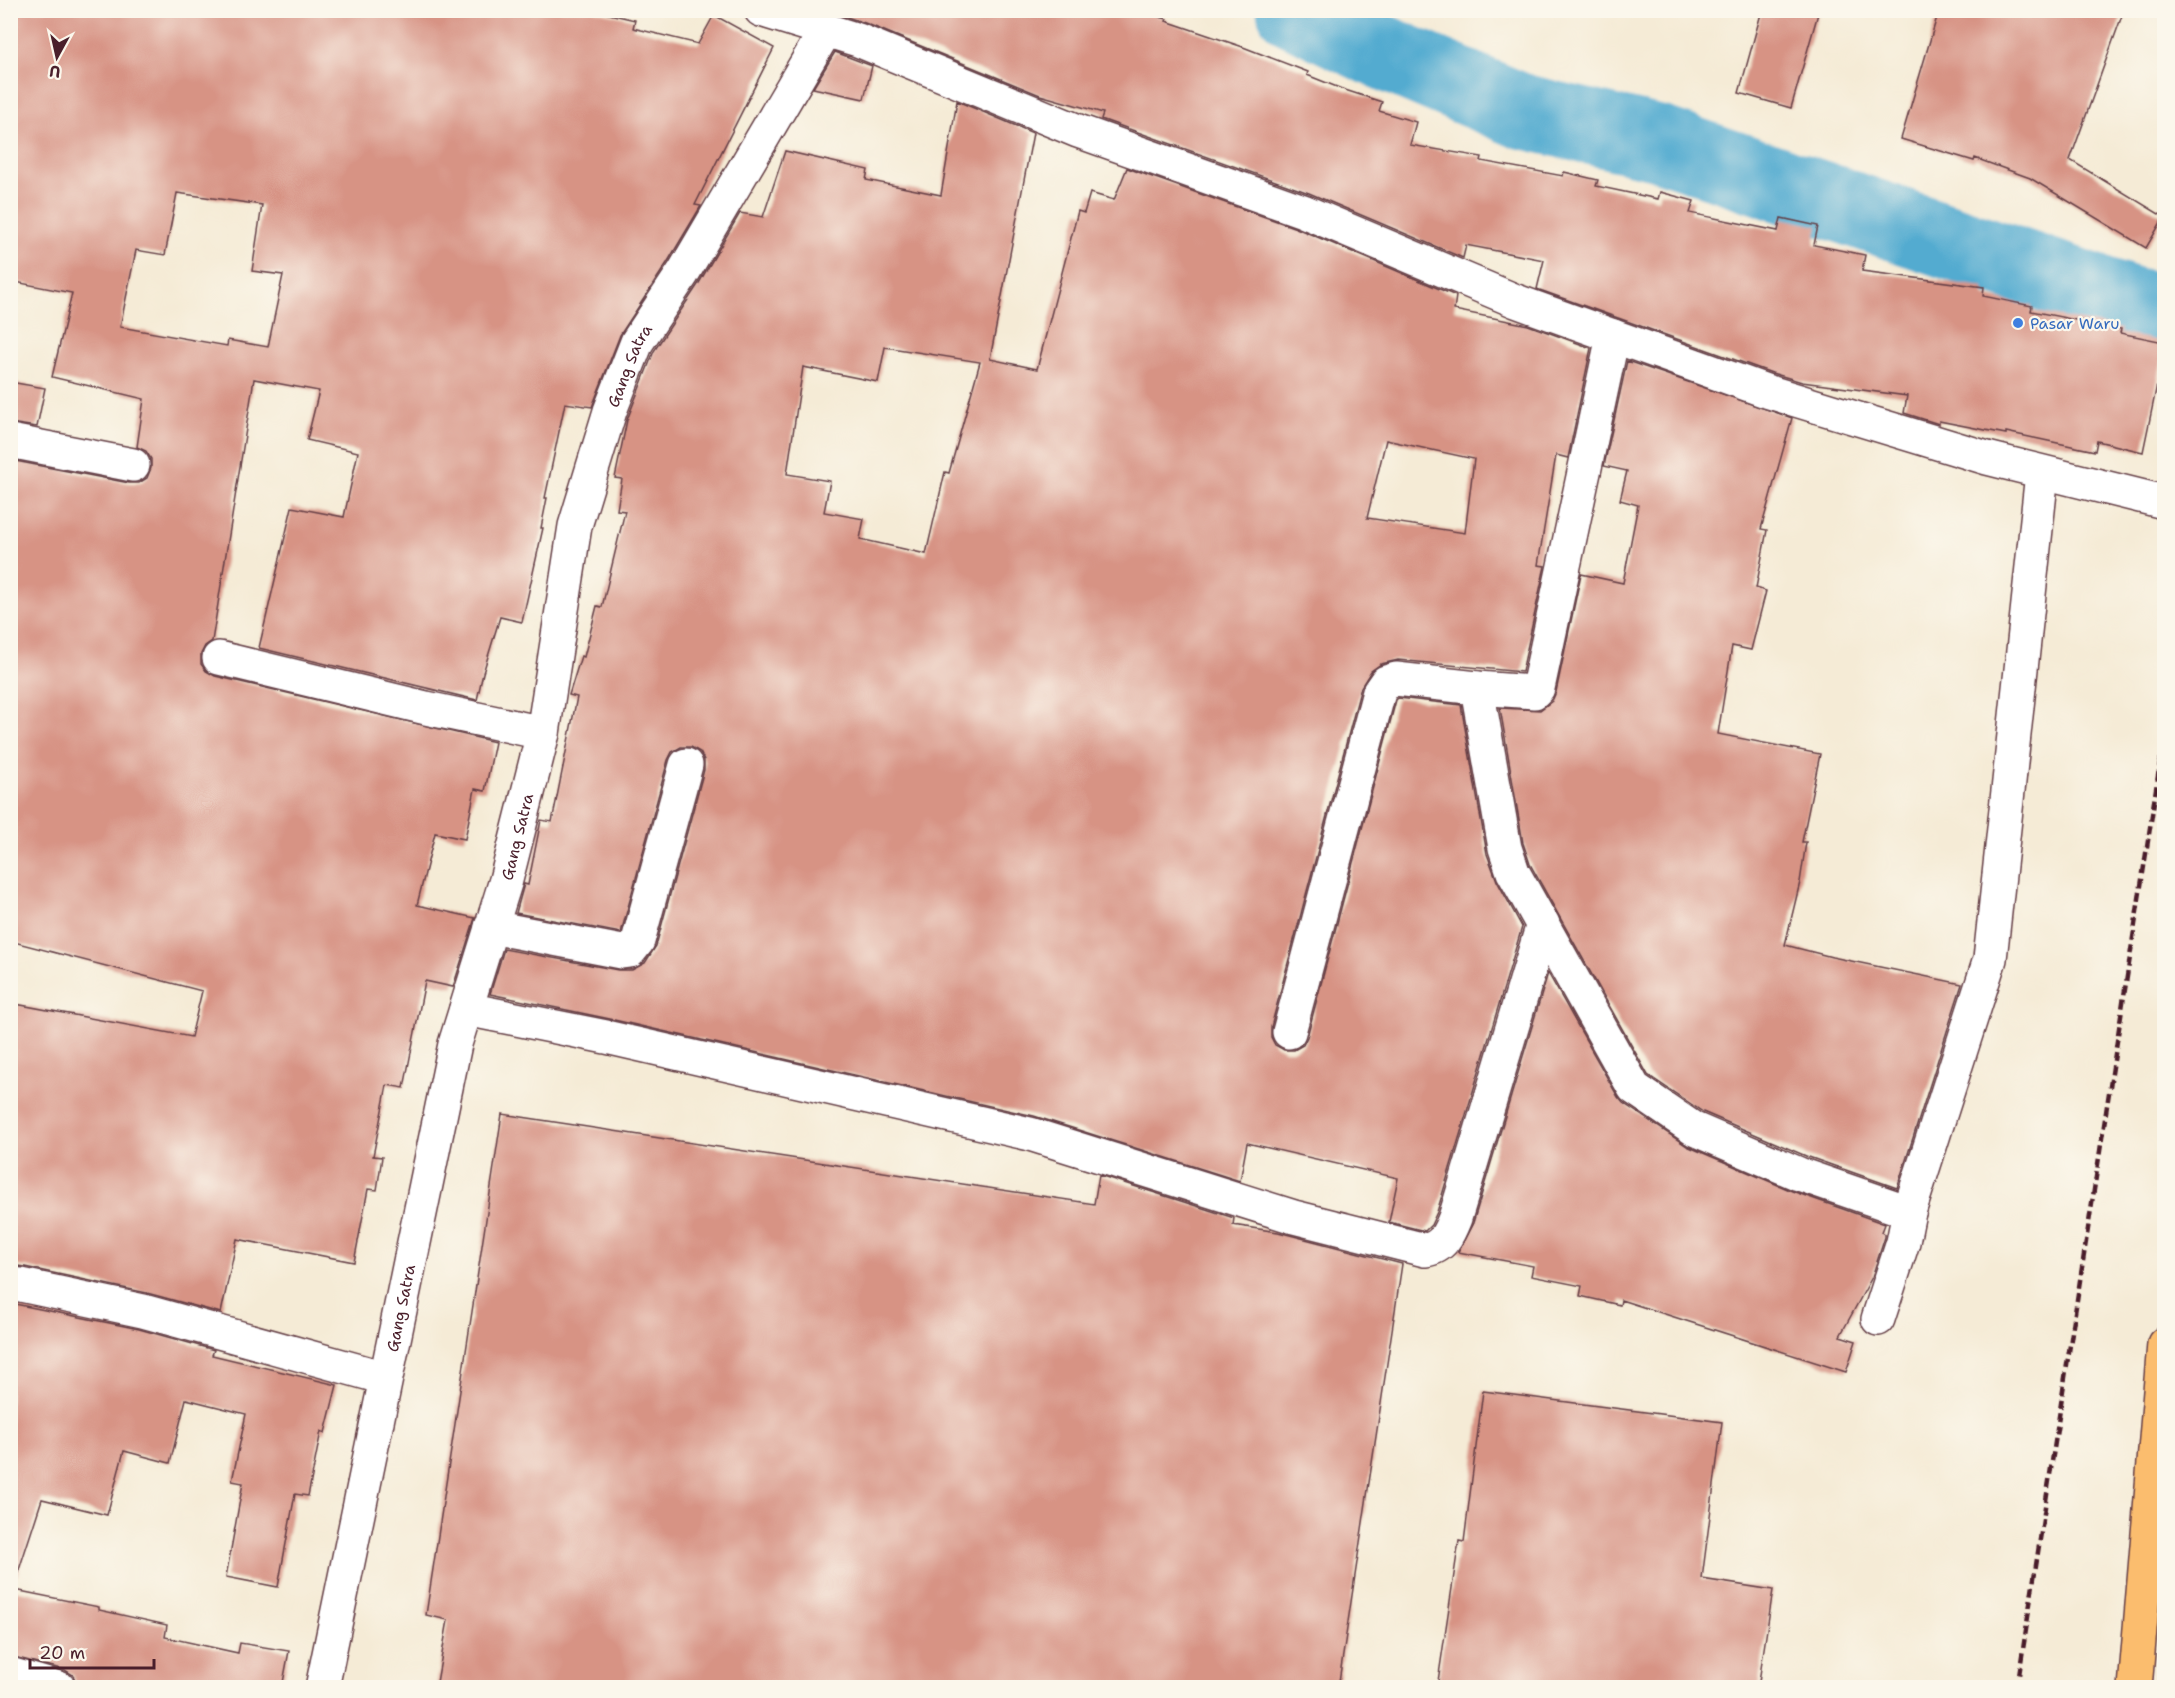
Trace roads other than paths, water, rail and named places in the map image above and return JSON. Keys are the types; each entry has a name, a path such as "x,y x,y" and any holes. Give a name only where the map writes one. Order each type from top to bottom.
{"highway":[{"path":"2135,1688 2164,1344"}],"street":[{"path":"761,10 858,40 1078,131 1303,211 1516,301 1766,391 1987,458 2164,502"},
{"name":"Gang Satra","path":"322,1688 454,1044 506,880 543,733 575,526 609,411 637,342 683,273 826,30"},
{"path":"1288,1032 1379,692 1386,682 1396,679 1534,692 1538,688 1614,336"},
{"path":"10,441 133,465"},
{"path":"1878,1319 1903,1242 1909,1212 1990,959 2042,473"},
{"path":"219,658 426,708 543,733"},
{"path":"1477,688 1505,848 1513,872 1634,1088 1694,1129 1799,1173 1909,1212"},
{"path":"491,927 622,952 630,951 638,941 686,765"},
{"path":"466,1009 606,1037 1030,1134 1294,1217 1425,1250 1441,1244 1455,1218 1543,924"},
{"path":"10,1284 143,1311 386,1378"},
{"path":"10,1674 59,1688"}],"waterway":[{"path":"1294,10 1375,49 1521,111 1659,143 2131,304 2164,312"}],"railway":[{"path":"2017,1688 2164,737"}],"place":[{"name":"Pasar Waru","path":"2018,323"}]}
